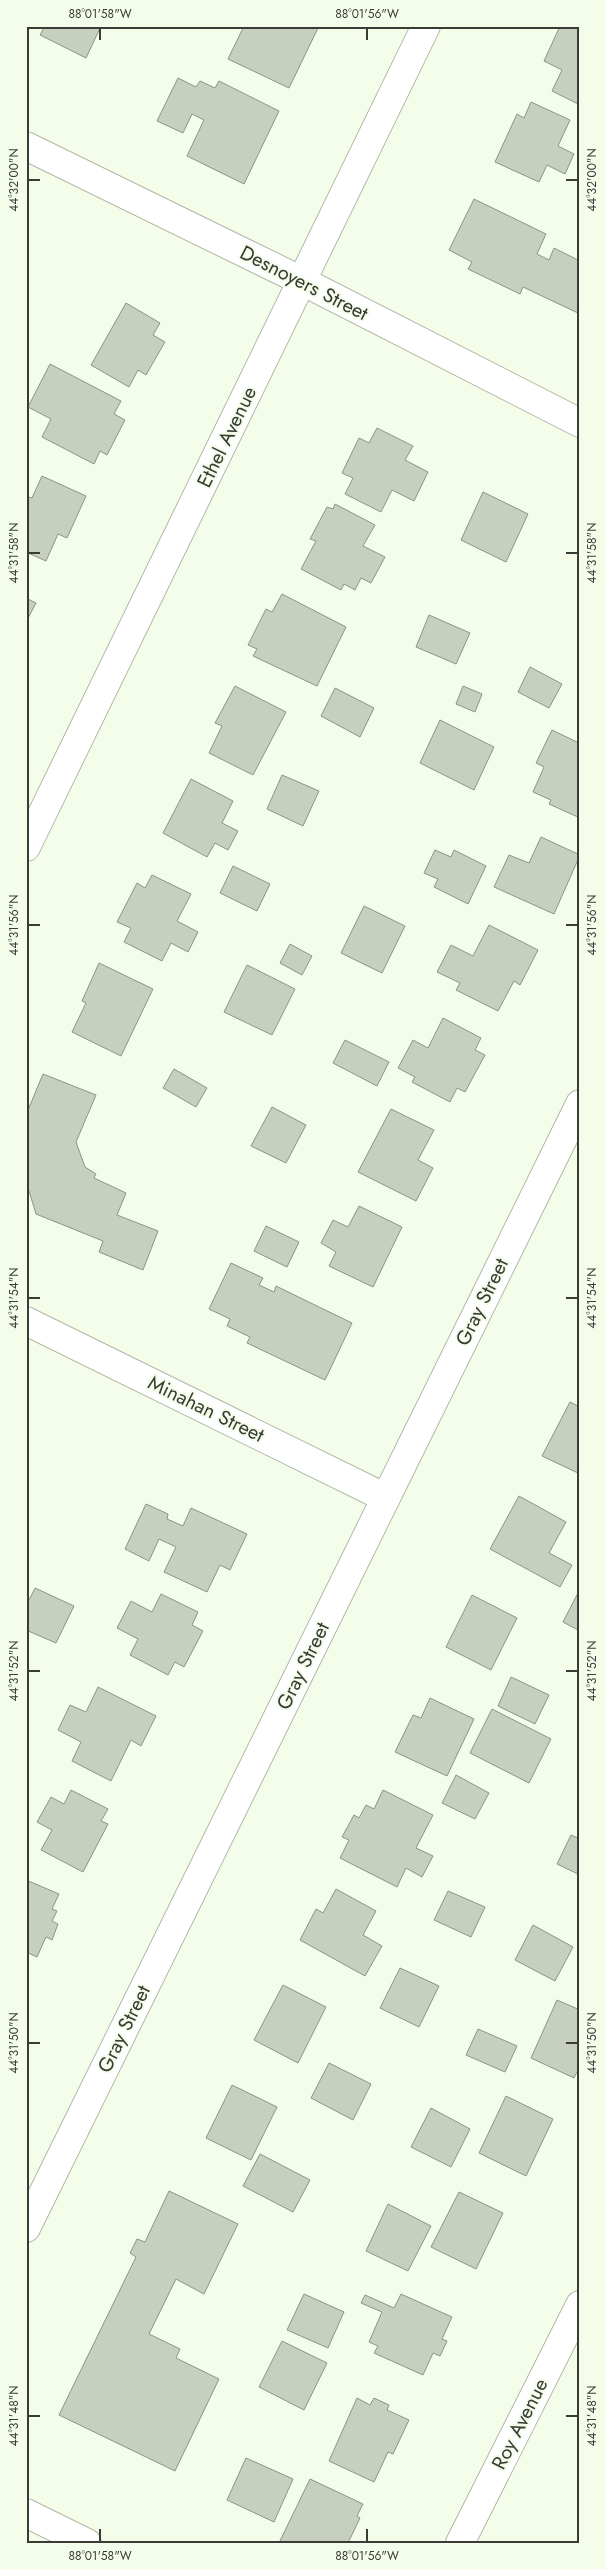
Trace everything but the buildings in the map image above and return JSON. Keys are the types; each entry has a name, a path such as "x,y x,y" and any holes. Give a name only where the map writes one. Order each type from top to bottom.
{"street":[{"name":"Ethel Avenue","path":"26,847 426,26"},
{"name":"Desnoyers Street","path":"26,146 302,281 580,423"},
{"name":"Gray Street","path":"26,2228 580,1104"},
{"name":"Minahan Street","path":"26,1321 386,1498"},
{"name":"Roy Avenue","path":"460,2543 580,2305"},
{"path":"26,2513 87,2543"}]}
